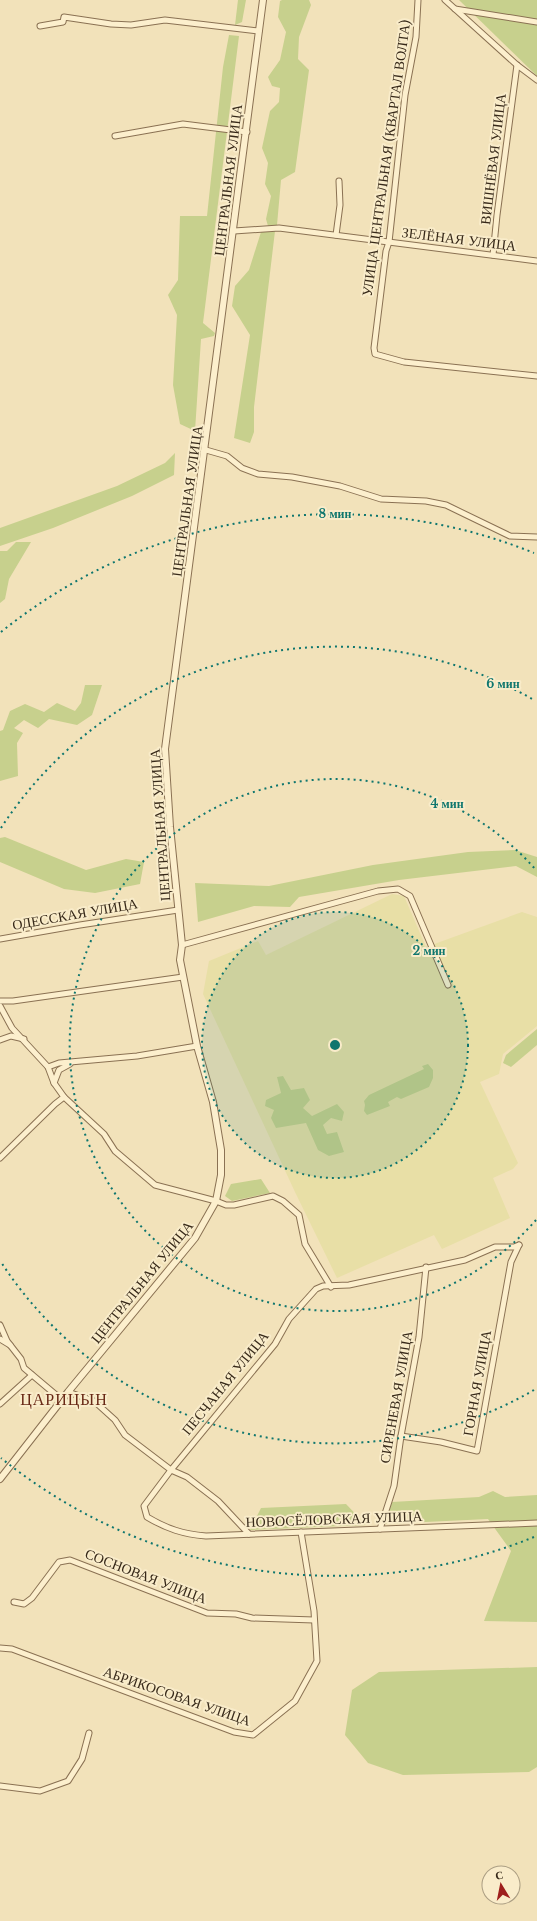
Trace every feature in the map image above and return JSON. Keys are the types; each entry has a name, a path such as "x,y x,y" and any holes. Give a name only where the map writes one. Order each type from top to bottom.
{"street":[{"name":"ЦЕНТРАЛЬНАЯ УЛИЦА","path":"0,1478 68,1392 195,1238 216,1201 220,1175 221,1150 213,1102 197,1046 180,960 182,944 170,827 166,749 206,450 263,0"},
{"name":"УЛИЦА ЦЕНТРАЛЬНАЯ (КВАРТАЛ ВОЛТА)","path":"418,0 416,37 405,95 389,242 386,251 377,320 374,348 375,354 404,362 537,376"},
{"path":"445,0 517,65 536,79"},
{"path":"454,8 537,22"},
{"path":"40,26 63,22 64,17 111,24 131,25 164,20 259,31"},
{"name":"ВИШНЁВАЯ УЛИЦА","path":"493,256 517,65"},
{"path":"115,136 183,124 246,132"},
{"path":"336,236 340,205 339,181"},
{"name":"ЗЕЛЁНАЯ УЛИЦА","path":"234,231 279,228 537,261"},
{"path":"206,450 227,456 242,468 258,474 292,477 340,486 381,499 426,501 453,508 510,536 537,537"},
{"path":"182,944 378,891 398,889 410,896 448,985"},
{"name":"ОДЕССКАЯ УЛИЦА","path":"0,939 178,910"},
{"path":"0,1001 13,1001 183,977"},
{"path":"0,1006 12,1028 24,1039 48,1067 54,1083 64,1097 104,1134 115,1151 155,1186 216,1201 226,1205 234,1205 273,1196 283,1201 299,1215 305,1244 331,1287"},
{"path":"0,1040 11,1036 24,1039"},
{"path":"48,1067 59,1063 70,1064 137,1056 197,1046"},
{"path":"54,1083 59,1070 70,1064"},
{"path":"0,1158 54,1104 64,1097"},
{"name":"ПЕСЧАНАЯ УЛИЦА","path":"144,1506 171,1470 270,1350 289,1319 316,1289 323,1286 331,1287 349,1285 426,1267 465,1260 495,1247 514,1247 519,1245"},
{"name":"ГОРНАЯ УЛИЦА","path":"401,1436 441,1442 477,1451 511,1262 519,1245"},
{"name":"СИРЕНЕВАЯ УЛИЦА","path":"380,1529 394,1486 401,1436 419,1337 426,1267"},
{"path":"0,1325 12,1347 22,1359 24,1368 62,1400"},
{"path":"0,1339 12,1347"},
{"path":"0,1404 32,1375"},
{"path":"68,1392 94,1401 115,1420 125,1435 171,1470 187,1477 218,1501 249,1534"},
{"name":"НОВОСЁЛОВСКАЯ УЛИЦА","path":"144,1506 147,1517 164,1527 184,1534 206,1536 537,1523"},
{"name":"АБРИКОСОВАЯ УЛИЦА","path":"0,1648 12,1649 234,1732 253,1735 295,1701 317,1661 314,1620 301,1532"},
{"name":"СОСНОВАЯ УЛИЦА","path":"14,1602 24,1604 32,1598 59,1562 70,1560 207,1613 236,1614 252,1618 314,1620"},
{"path":"0,1786 40,1791 68,1781 82,1759 90,1733"}],"shaded area":[{"path":"392,894 404,896 426,947 522,912 537,917 537,1026 503,1054 499,1074 480,1082 518,1163 513,1169 493,1178 510,1218 442,1249 434,1235 337,1278 295,1192 203,994 209,961 258,941 266,955"}],"green space":[{"path":"238,0 246,0 242,22 235,25"},
{"path":"309,0 311,5 299,37 298,59 309,70 295,172 281,180 277,225 268,226 266,219 271,196 265,184 268,163 262,148 270,111 279,102 280,88 272,86 268,77 280,60 286,32 278,17 280,1"},
{"path":"459,0 537,0 537,76"},
{"path":"229,35 239,36 203,323 215,333 214,336 201,339 195,431 180,424 173,385 177,315 168,295 178,280 180,216 207,216 223,67"},
{"path":"275,231 254,407 254,432 250,443 234,438 250,335 232,306 235,286 249,270 261,232"},
{"path":"175,453 174,475 132,496 53,528 0,546 0,528 117,486 165,463"},
{"path":"16,542 31,542 9,579 5,599 0,603 0,551 7,551"},
{"path":"85,685 102,685 92,715 77,725 49,719 38,728 24,720 14,728 23,733 17,743 18,776 0,781 0,731 3,730 10,711 25,704 44,712 57,703 75,711 81,703"},
{"path":"5,837 86,870 126,859 144,862 140,884 95,893 64,889 0,862 0,838"},
{"path":"515,850 537,857 537,877 516,866 399,880 299,897 290,907 254,906 198,922 195,883 269,886 373,865 468,852"},
{"path":"537,1029 537,1045 511,1067 503,1063 506,1055"},
{"path":"428,1064 433,1070 433,1078 429,1087 401,1099 397,1097 388,1102 390,1106 367,1115 364,1111 364,1101 369,1095 424,1069 422,1066"},
{"path":"283,1076 291,1090 304,1088 310,1100 303,1108 312,1116 337,1104 344,1112 342,1121 331,1118 323,1125 327,1134 337,1132 344,1152 329,1156 318,1150 306,1123 276,1128 271,1118 274,1110 265,1106 266,1100 281,1093 277,1077"},
{"path":"261,1179 270,1193 232,1201 225,1196 231,1184"},
{"path":"493,1491 505,1497 537,1495 537,1622 484,1621 511,1551 488,1519 384,1524 392,1502 479,1497"},
{"path":"346,1504 366,1525 250,1530 261,1508"},
{"path":"537,1667 537,1767 529,1772 403,1775 368,1763 345,1735 352,1690 379,1672"}],"district":[{"name":"ЦАРИЦЫН","path":"64,1399"}]}
